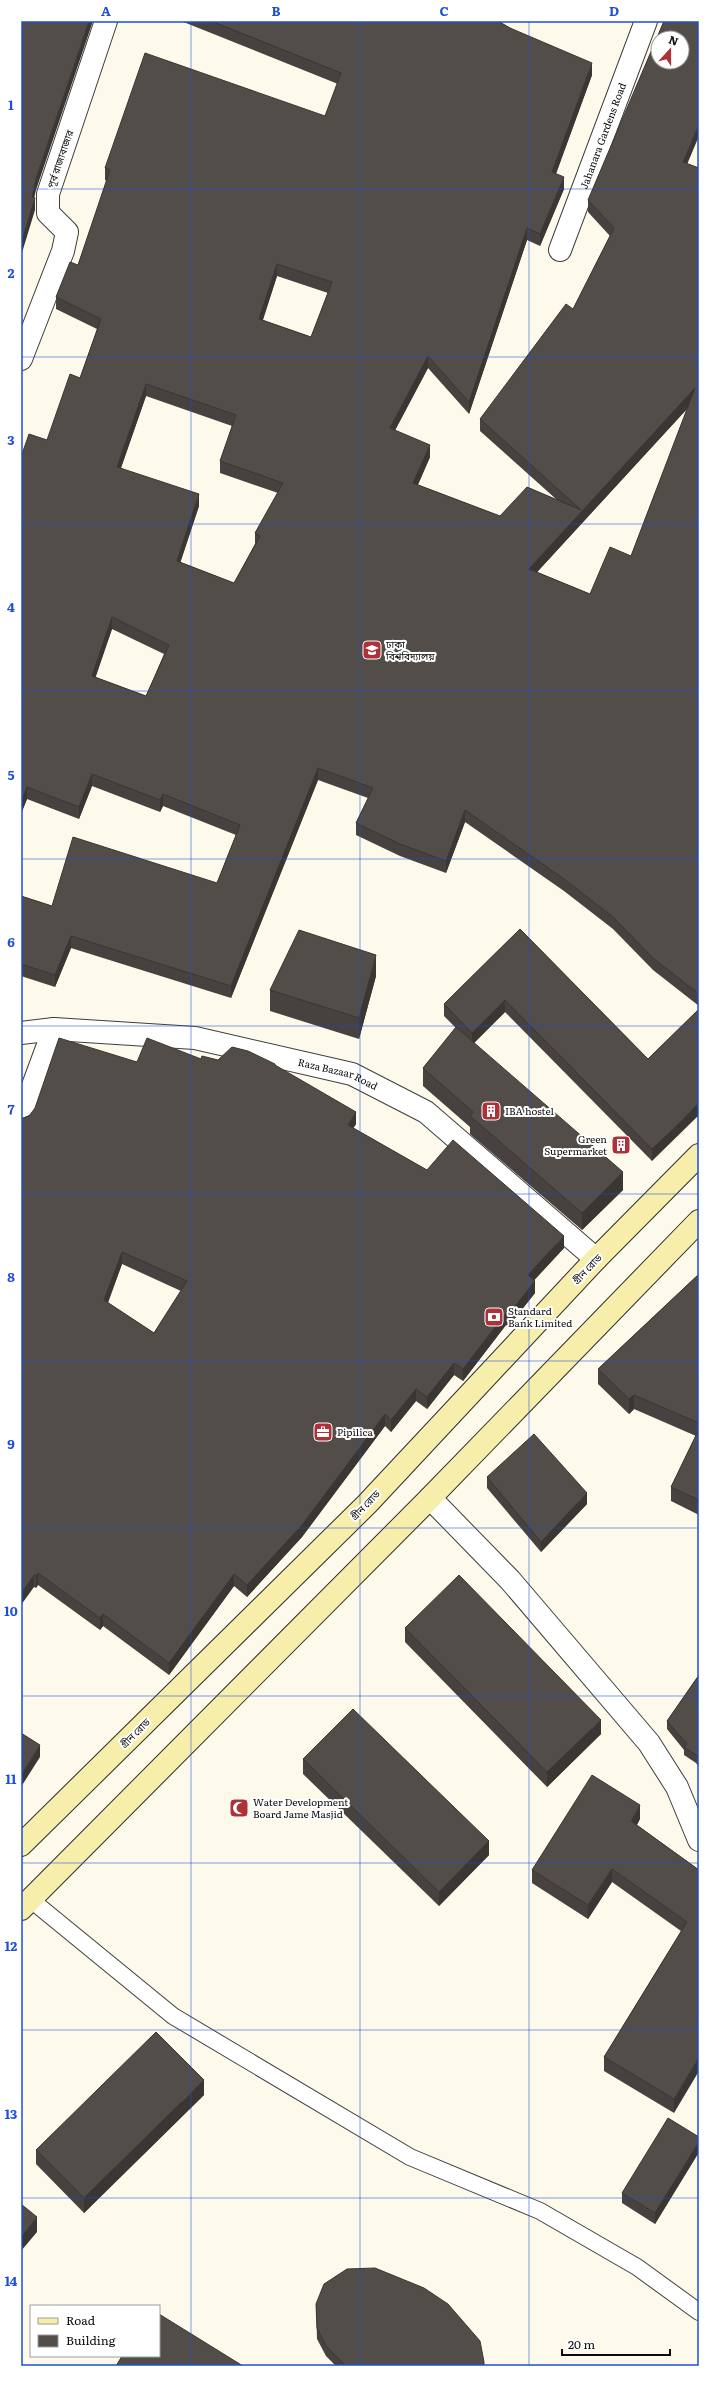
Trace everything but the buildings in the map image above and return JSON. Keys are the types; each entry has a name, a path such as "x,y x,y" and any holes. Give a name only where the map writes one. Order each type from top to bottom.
{"main road":[{"name":"গ্রীন রোড","path":"21,1845 367,1504 596,1259 699,1155"},
{"path":"26,1904 430,1498 699,1221"}],"street":[{"name":"পূর্ব রাজাবাজার","path":"21,359 63,251 67,232 48,213 48,194 106,21"},
{"name":"Jahanara Gardens Road","path":"560,250 646,21"},
{"name":"Raza Bazaar Road","path":"21,1033 54,1029 195,1038 352,1074 426,1112 596,1259"},
{"path":"21,1118 54,1029"},
{"path":"430,1498 510,1580 649,1743 677,1787 699,1840"}],"lane":[{"path":"26,1904 173,2016 410,2157 540,2211 637,2266 699,2312"}],"place":[{"name":"ঢাকা বিশ্ববিদ্যালয়","path":"372,650"},
{"name":"IBA hostel","path":"491,1111"},
{"name":"Green Supermarket","path":"621,1145"},
{"name":"Standard Bank Limited","path":"494,1317"},
{"name":"Pipilica","path":"323,1432"},
{"name":"Water Development Board Jame Masjid","path":"239,1808"}]}
